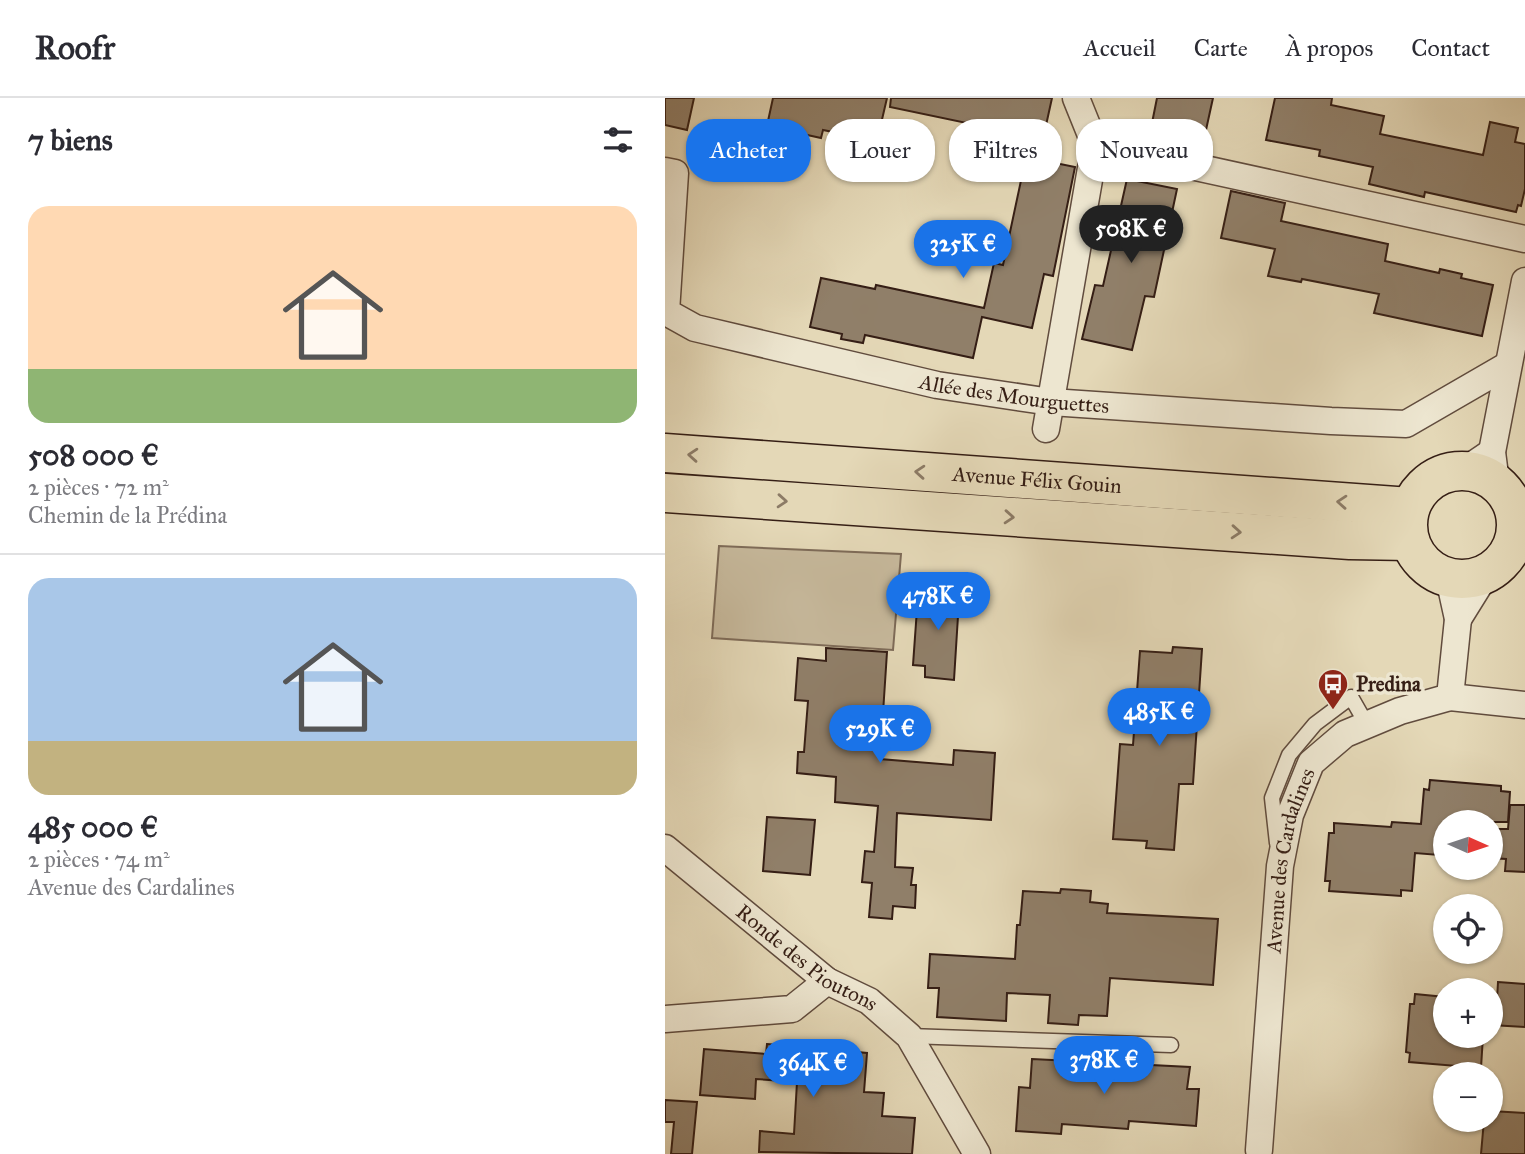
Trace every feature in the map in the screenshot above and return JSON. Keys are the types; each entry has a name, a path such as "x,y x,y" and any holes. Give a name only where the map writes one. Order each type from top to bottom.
{"main road":[{"name":"Avenue Félix Gouin","path":"665,453 1410,524"},
{"path":"1447,472 1496,520 1432,571 1418,558 1410,524 1419,492 1431,480 1447,472"},
{"name":"Avenue Félix Gouin","path":"665,493 1296,536 1410,524"}],"street":[{"path":"1076,98 1084,119"},
{"name":"Allée des Mourguettes","path":"665,171 675,173 666,312 695,328 937,385 1051,402 1406,424 1512,385"},
{"path":"1213,171 1525,239"},
{"path":"1046,429 1089,182"},
{"path":"1525,281 1496,520 1458,619 1450,697 1525,705"},
{"path":"1458,619 1496,520"},
{"name":"Avenue des Cardalines","path":"1258,1153 1280,866 1290,815 1311,763 1345,734 1400,711 1450,697"},
{"name":"Ronde des Pioutons","path":"665,848 827,981 869,1002 909,1036 977,1154"},
{"path":"665,1019 792,1009 827,981"}],"lane":[{"path":"909,1036 1171,1045"}],"shaded area":[{"path":"719,546 901,554 893,650 712,638"}],"building":[{"path":"665,98 694,98 689,119 686,119 686,130 665,125"},
{"path":"773,98 887,98 882,119 825,119 825,130 821,138 811,136 811,119 768,119"},
{"path":"891,98 1052,98 1047,119 949,119 890,107"},
{"path":"1157,98 1213,98 1208,119 1153,119"},
{"path":"1275,98 1332,98 1331,105 1384,116 1380,134 1483,155 1490,122 1518,128 1515,142 1525,144 1525,189 1521,206 1518,205 1516,212 1425,192 1424,197 1369,184 1373,167 1319,156 1320,150 1266,140"},
{"path":"1062,164 1075,167 1053,276 1044,274 1032,328 982,317 973,358 865,335 863,343 841,339 842,334 810,327 821,278 875,289 876,285 984,308 994,263 1003,265 1021,182 1062,182"},
{"path":"1126,182 1142,182 1177,189 1154,297 1145,296 1132,350 1082,339 1095,285 1103,286"},
{"path":"1231,191 1285,203 1281,221 1388,244 1385,261 1439,273 1440,269 1462,274 1461,278 1493,285 1482,336 1374,313 1379,294 1302,279 1301,282 1268,276 1275,249 1221,238"},
{"path":"930,582 960,584 954,680 925,677 925,666 913,665 917,609 929,610"},
{"path":"1173,647 1202,649 1193,784 1179,784 1174,850 1146,848 1147,841 1113,839 1120,744 1133,745 1140,651 1172,653"},
{"path":"826,648 887,652 880,759 953,765 954,750 995,753 991,820 897,813 895,867 913,868 911,885 916,885 915,908 893,906 892,919 869,917 872,883 862,882 865,851 874,852 878,806 835,802 836,777 797,773 798,752 804,752 808,701 795,700 798,658 826,661"},
{"path":"1430,780 1501,786 1501,791 1510,792 1508,822 1503,822 1503,810 1433,810 1433,854 1415,853 1412,891 1401,890 1401,896 1329,891 1330,881 1325,881 1329,833 1334,833 1334,823 1391,827 1392,822 1421,824 1424,789 1429,790"},
{"path":"1510,805 1525,805 1525,872 1505,871 1503,829 1508,829"},
{"path":"767,817 815,820 810,875 763,871"},
{"path":"1061,889 1091,891 1090,902 1108,904 1107,913 1218,919 1213,985 1110,978 1107,1016 1079,1015 1078,1025 1048,1023 1050,995 1007,993 1006,1021 937,1017 939,988 928,988 930,954 1015,959 1023,891 1060,893"},
{"path":"1503,982 1525,984 1525,1027 1503,1026"},
{"path":"1415,994 1433,996 1433,1048 1482,1048 1481,1062 1409,1062 1410,1053 1406,1052 1410,1004 1414,1004"},
{"path":"767,1044 867,1053 864,1092 884,1093 882,1116 915,1118 912,1154 759,1152 760,1131 794,1134 797,1082 756,1079 755,1099 700,1095 704,1049 766,1054"},
{"path":"1032,1059 1190,1067 1187,1089 1199,1089 1196,1126 1129,1121 1128,1129 1062,1124 1061,1134 1016,1131 1019,1087 1030,1088"},
{"path":"665,1100 697,1102 692,1154 671,1154 674,1122 665,1122"},
{"path":"1503,1112 1525,1113 1525,1154 1481,1154 1483,1132 1503,1132"}],"place":[{"name":"Predina","path":"1333,711"}]}
